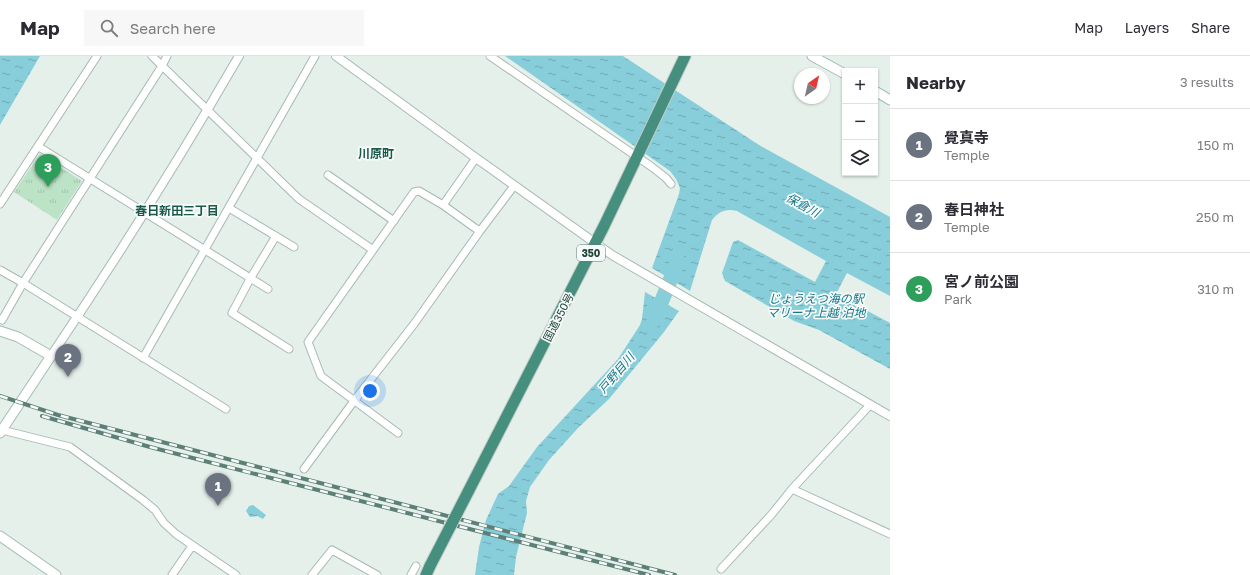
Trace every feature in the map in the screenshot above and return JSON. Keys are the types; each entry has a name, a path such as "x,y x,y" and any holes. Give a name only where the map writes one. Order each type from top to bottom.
{"highway":[{"name":"国道350号","path":"426,575 596,244 685,56"}],"main road":[{"path":"812,56 842,72"},
{"path":"878,94 890,100"},
{"path":"0,331 18,337 51,356 1,431"},
{"path":"0,536 56,575"}],"street":[{"path":"0,204 97,56"},
{"path":"152,56 299,199 373,250"},
{"path":"0,319 2,320 23,283 90,180 167,56"},
{"path":"51,356 144,212 207,111 239,56"},
{"path":"143,358 315,56"},
{"path":"336,56 514,186 612,255 890,416"},
{"path":"490,56 638,155 666,178 671,184"},
{"path":"38,147 268,289"},
{"path":"443,205 476,158"},
{"path":"328,175 394,221"},
{"path":"304,469 354,401 414,324 514,186"},
{"path":"398,432 321,376 308,342 414,192 419,191 443,205 480,231"},
{"path":"229,208 294,247"},
{"path":"276,236 250,279 232,313 289,349"},
{"path":"0,270 78,316 226,409"},
{"path":"721,569 772,514 792,489 870,405"},
{"path":"1,431 70,447 143,500 155,510 164,523 192,546 236,575"},
{"path":"792,489 890,534"},
{"path":"172,575 192,546"},
{"path":"312,575 332,550 377,575"},
{"path":"411,575 416,566"}],"green space":[{"path":"40,154 82,181 57,220 14,192"}],"water":[{"path":"0,56 40,56 0,125"},
{"path":"505,56 623,56 759,145 890,217 890,296 847,273 836,294 890,323 890,369 819,330 794,321 725,281 722,273 733,242 738,240 815,282 826,261 737,211 723,211 717,214 712,220 690,291 652,268 679,194 680,188 676,179 670,171"},
{"path":"645,292 679,311 664,332 609,399 578,428 549,460 530,487 526,501 527,513 516,557 514,575 475,575 479,547 486,520 498,494 509,486 537,447 618,359 640,325"},
{"path":"253,505 266,515 263,519 257,516 250,517 246,511 249,506"}],"waterway":[{"name":"戸野目川","path":"654,320 678,261"}],"railway":[{"path":"0,396 58,415 675,575"},
{"path":"42,416 150,447 649,575"}],"place":[{"name":"宮ノ前公園","path":"48,187"},
{"name":"春日神社","path":"68,377"},
{"name":"覺真寺","path":"218,506"}],"district":[{"name":"川原町","path":"376,153"},
{"name":"春日新田三丁目","path":"177,210"}],"water label":[{"name":"保倉川","path":"803,205"},
{"name":"じょうえつ海の駅 マリーナ上越 泊地","path":"816,305"}]}
